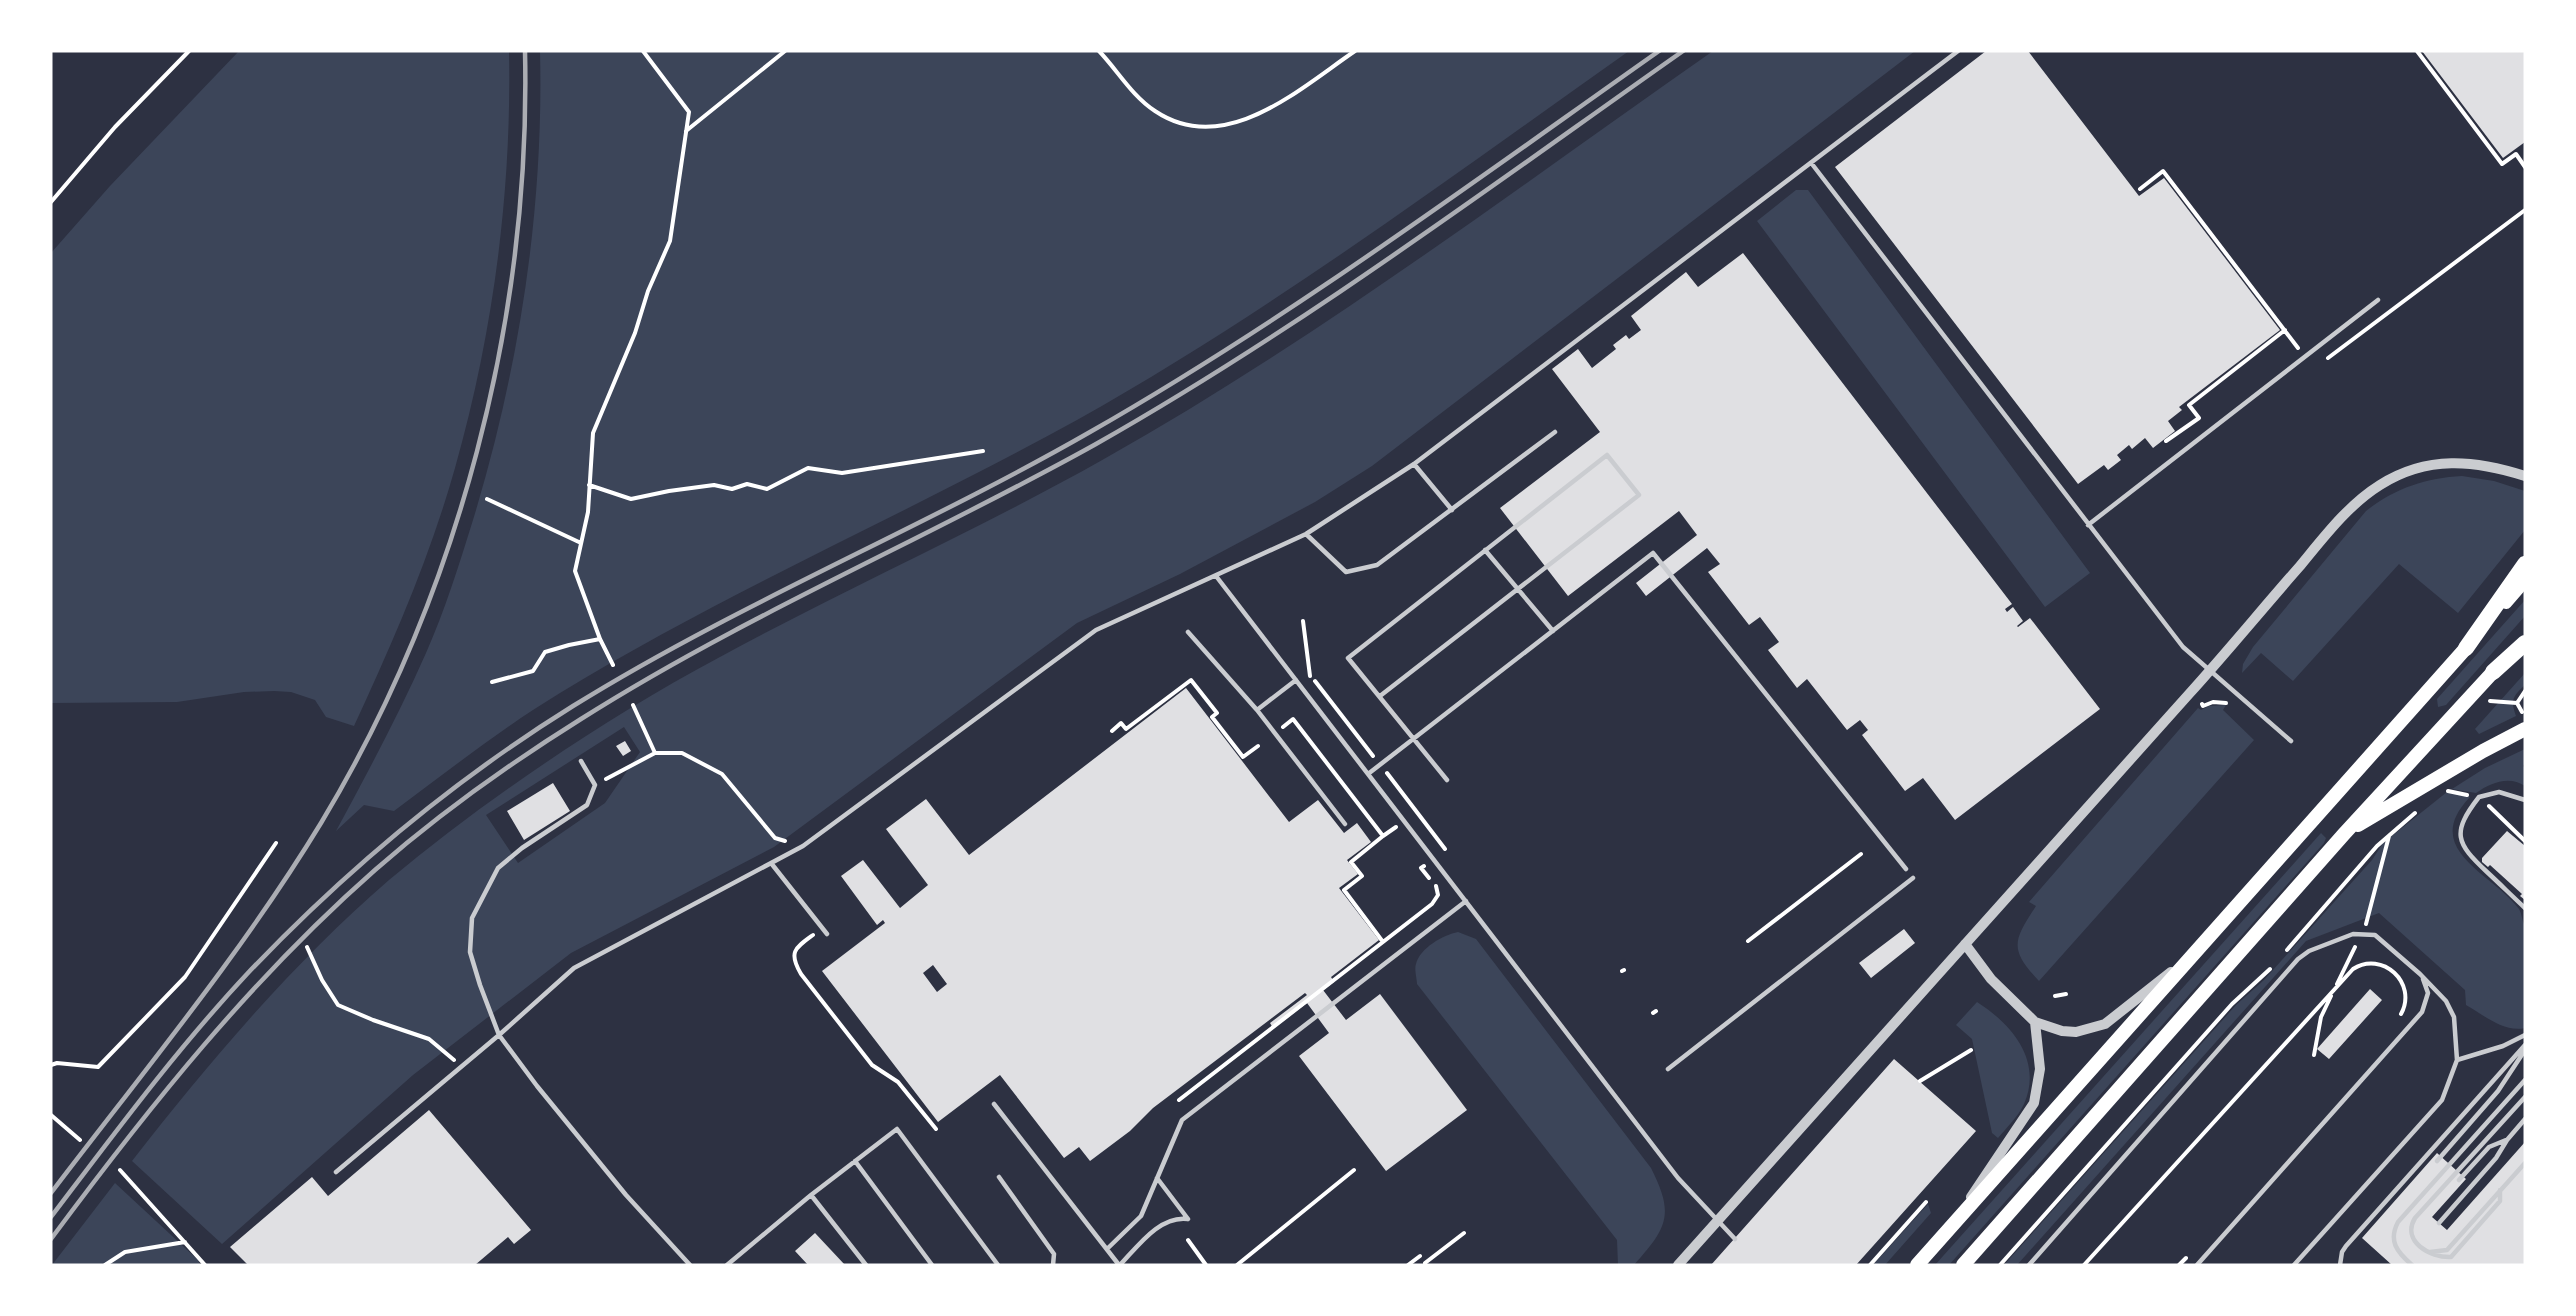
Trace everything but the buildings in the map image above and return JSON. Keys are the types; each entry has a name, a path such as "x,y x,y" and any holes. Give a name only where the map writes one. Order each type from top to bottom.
{"highway":[{"path":"2466,648 2525,564"},
{"path":"2493,672 2525,643"}],"main road":[{"path":"1917,1265 2525,581"},
{"path":"1963,1265 2344,834 2525,636"},
{"path":"2344,834 2450,770 2525,729"}],"street":[{"path":"1678,1265 2210,671 2345,513 2382,483 2427,466 2460,462 2492,466 2525,476"},
{"path":"1965,944 1991,979 2035,1023 2076,1032 2098,1027 2191,958"},
{"path":"1947,1232 2034,1103 2040,1069 2035,1023"}],"lane":[{"path":"336,1172 499,1035 574,968 803,846 1096,630 1306,534 1414,464 1958,51"},
{"path":"1812,164 2183,647 2291,741"},
{"path":"2088,525 2378,300"},
{"path":"1306,534 1346,572 1377,566 1555,432"},
{"path":"1380,696 1639,495 1607,455 1348,658 1447,780"},
{"path":"1414,464 1452,510"},
{"path":"1485,550 1553,631"},
{"path":"1368,774 1653,554 1906,869"},
{"path":"1216,576 1678,1178 1734,1239"},
{"path":"1188,632 1257,710 1345,824"},
{"path":"1257,710 1296,680"},
{"path":"581,761 595,785 587,805 522,848 498,868 472,918 470,952 499,1035 537,1086 626,1195 690,1265"},
{"path":"2525,801 2499,792 2479,797 2464,818 2461,839 2463,847 2525,908"},
{"path":"771,863 827,934"},
{"path":"1668,1069 1913,878"},
{"path":"1107,1249 1141,1216 1182,1120 1466,901"},
{"path":"2029,1265 2290,968 2309,951 2353,934 2374,935 2440,993 2451,1010 2457,1060 2442,1100 2294,1265"},
{"path":"2197,1265 2422,1012 2428,993 2420,974"},
{"path":"2457,1060 2503,1046 2525,1035"},
{"path":"2340,1265 2342,1252 2346,1246 2525,1045"},
{"path":"2437,1161 2498,1091 2525,1050"},
{"path":"2412,1265 2395,1248 2393,1234 2398,1222 2525,1080"},
{"path":"2500,1190 2500,1201 2451,1257 2440,1258 2427,1252 2413,1239 2411,1228 2413,1222 2525,1096"},
{"path":"994,1104 1120,1265 1161,1225 1177,1217 1188,1219 1157,1178"},
{"path":"2439,1222 2496,1158 2506,1140 2525,1119"},
{"path":"727,1265 811,1195 897,1129 998,1265"},
{"path":"2459,1180 2489,1147 2506,1140"},
{"path":"855,1161 932,1265"},
{"path":"2427,1252 2447,1250 2525,1163"},
{"path":"999,1178 1054,1254 1053,1265"},
{"path":"811,1195 866,1265"}],"path":[{"path":"51,202 115,127 189,51"},
{"path":"613,665 600,639 574,571 588,512 592,433 635,333 648,291 670,241 689,112 643,51"},
{"path":"686,132 785,51"},
{"path":"1100,51 1131,90 1155,111 1183,124 1218,128 1265,111 1355,51"},
{"path":"2417,51 2502,164 2516,154 2525,166"},
{"path":"2140,189 2163,171 2299,348"},
{"path":"2320,363 2525,210"},
{"path":"2166,441 2199,418 2189,405 2285,330"},
{"path":"589,485 631,499 714,485 732,489 747,484 767,489 808,468 842,473 983,452"},
{"path":"487,499 581,543"},
{"path":"1303,621 1309,675 1445,849"},
{"path":"492,682 533,671 545,652 600,639"},
{"path":"1112,731 1121,723 1126,729 1191,680 1217,714 1212,717 1244,757 1258,746"},
{"path":"2522,713 2517,703 2525,691"},
{"path":"2202,704 2203,706 2213,702 2228,704"},
{"path":"633,705 655,753"},
{"path":"1283,727 1293,719 1383,836"},
{"path":"595,785 655,753 682,753 722,774 775,838 803,846"},
{"path":"2285,952 2377,846 2412,815"},
{"path":"1383,942 1344,890 1362,876 1351,862 1404,821"},
{"path":"51,1065 57,1063 98,1067 185,976 276,843"},
{"path":"1748,941 1861,854"},
{"path":"1179,1100 1432,904 1438,895 1437,887 1421,868 1424,865"},
{"path":"802,944 794,955 794,962 801,974 872,1065 898,1082 936,1129"},
{"path":"307,947 322,980 338,1005 373,1020 429,1039 462,1066"},
{"path":"2000,1265 2232,1004 2277,961"},
{"path":"2084,1265 2353,969 2361,964 2373,962 2395,972 2404,989 2406,999 2402,1012 2394,1021"},
{"path":"2055,996 2066,994"},
{"path":"1920,1081 1971,1050"},
{"path":"51,1114 80,1140"},
{"path":"120,1170 205,1265"},
{"path":"1237,1265 1354,1170"},
{"path":"1870,1265 1926,1202"},
{"path":"1425,1263 1464,1233"},
{"path":"1188,1240 1206,1265"},
{"path":"105,1265 124,1252 185,1242"},
{"path":"1408,1265 1420,1256"},
{"path":"2179,1265 2187,1256"}],"shaded area":[{"path":"239,51 509,51 509,104 503,209 490,314 480,366 455,468 434,534 397,631 354,726 326,717 315,700 291,692 244,692 177,702 51,703 51,253 110,186"},
{"path":"540,51 1629,51 1358,243 1219,335 1149,378 1013,455 752,587 623,656 517,721 394,811 364,805 336,831 394,721 433,637 457,571 489,463 515,347 533,229 538,170"},
{"path":"1713,51 1915,51 1372,466 1315,502 1180,574 1077,623 774,847 571,953 413,1075 222,1244 132,1161 222,1050 319,945 389,880 510,787 648,697 712,661 1040,494 1183,413 1338,314","holes":["624,727 640,752 605,803 518,863 486,815"]},
{"path":"1796,190 1808,190 2090,573 2045,607 1757,221"},
{"path":"2462,476 2494,481 2525,491 2525,530 2458,613 2399,564 2293,681 2261,653 2242,673 2243,664 2253,647 2366,511 2400,490 2436,479"},
{"path":"2525,600 2525,616 2446,705 2438,707 2437,699"},
{"path":"2525,673 2525,685 2514,699 2513,706 2516,716 2479,734 2475,729"},
{"path":"2226,705 2223,710 2254,740 2039,981 2023,961 2018,945 2023,928 2036,906 2029,902 2198,708 2201,710 2209,706"},
{"path":"2525,749 2523,766 2525,786 2506,781 2493,783 2476,793 2452,789 2485,768"},
{"path":"2447,792 2470,797 2456,816 2453,832 2456,846 2466,860 2508,896 2521,913 2525,926 2525,1028 2502,1026 2466,1005 2465,990 2379,913 2306,941 2017,1265 2004,1265 2236,1005 2264,980 2372,860 2383,843"},
{"path":"2321,833 2326,838 2324,843 1949,1265 1935,1265"},
{"path":"1458,932 1476,939 1651,1168 1663,1198 1664,1220 1654,1241 1634,1265 1618,1265 1617,1240 1417,984 1415,966 1418,958 1439,939"},
{"path":"1977,1002 2002,1021 2021,1045 2030,1073 2029,1088 2024,1104 2016,1118 1998,1138 1992,1133 1972,1039 1956,1025"},
{"path":"115,1183 198,1260 200,1265 52,1265"},
{"path":"1928,1204 1931,1213 1885,1265 1873,1265"}],"railway":[{"path":"51,1193 191,1011 290,871 321,823 370,735 412,643 448,548 477,451 499,352 515,252 524,151 525,51"},
{"path":"51,1217 170,1062 247,974 361,864 443,796 573,706 636,669 700,633 1026,467 1164,389 1379,248 1659,51"},
{"path":"51,1239 164,1093 203,1046 286,955 375,870 475,791 527,754 643,681 771,611 1032,479 1172,399 1247,353 1394,255 1683,51"}]}
